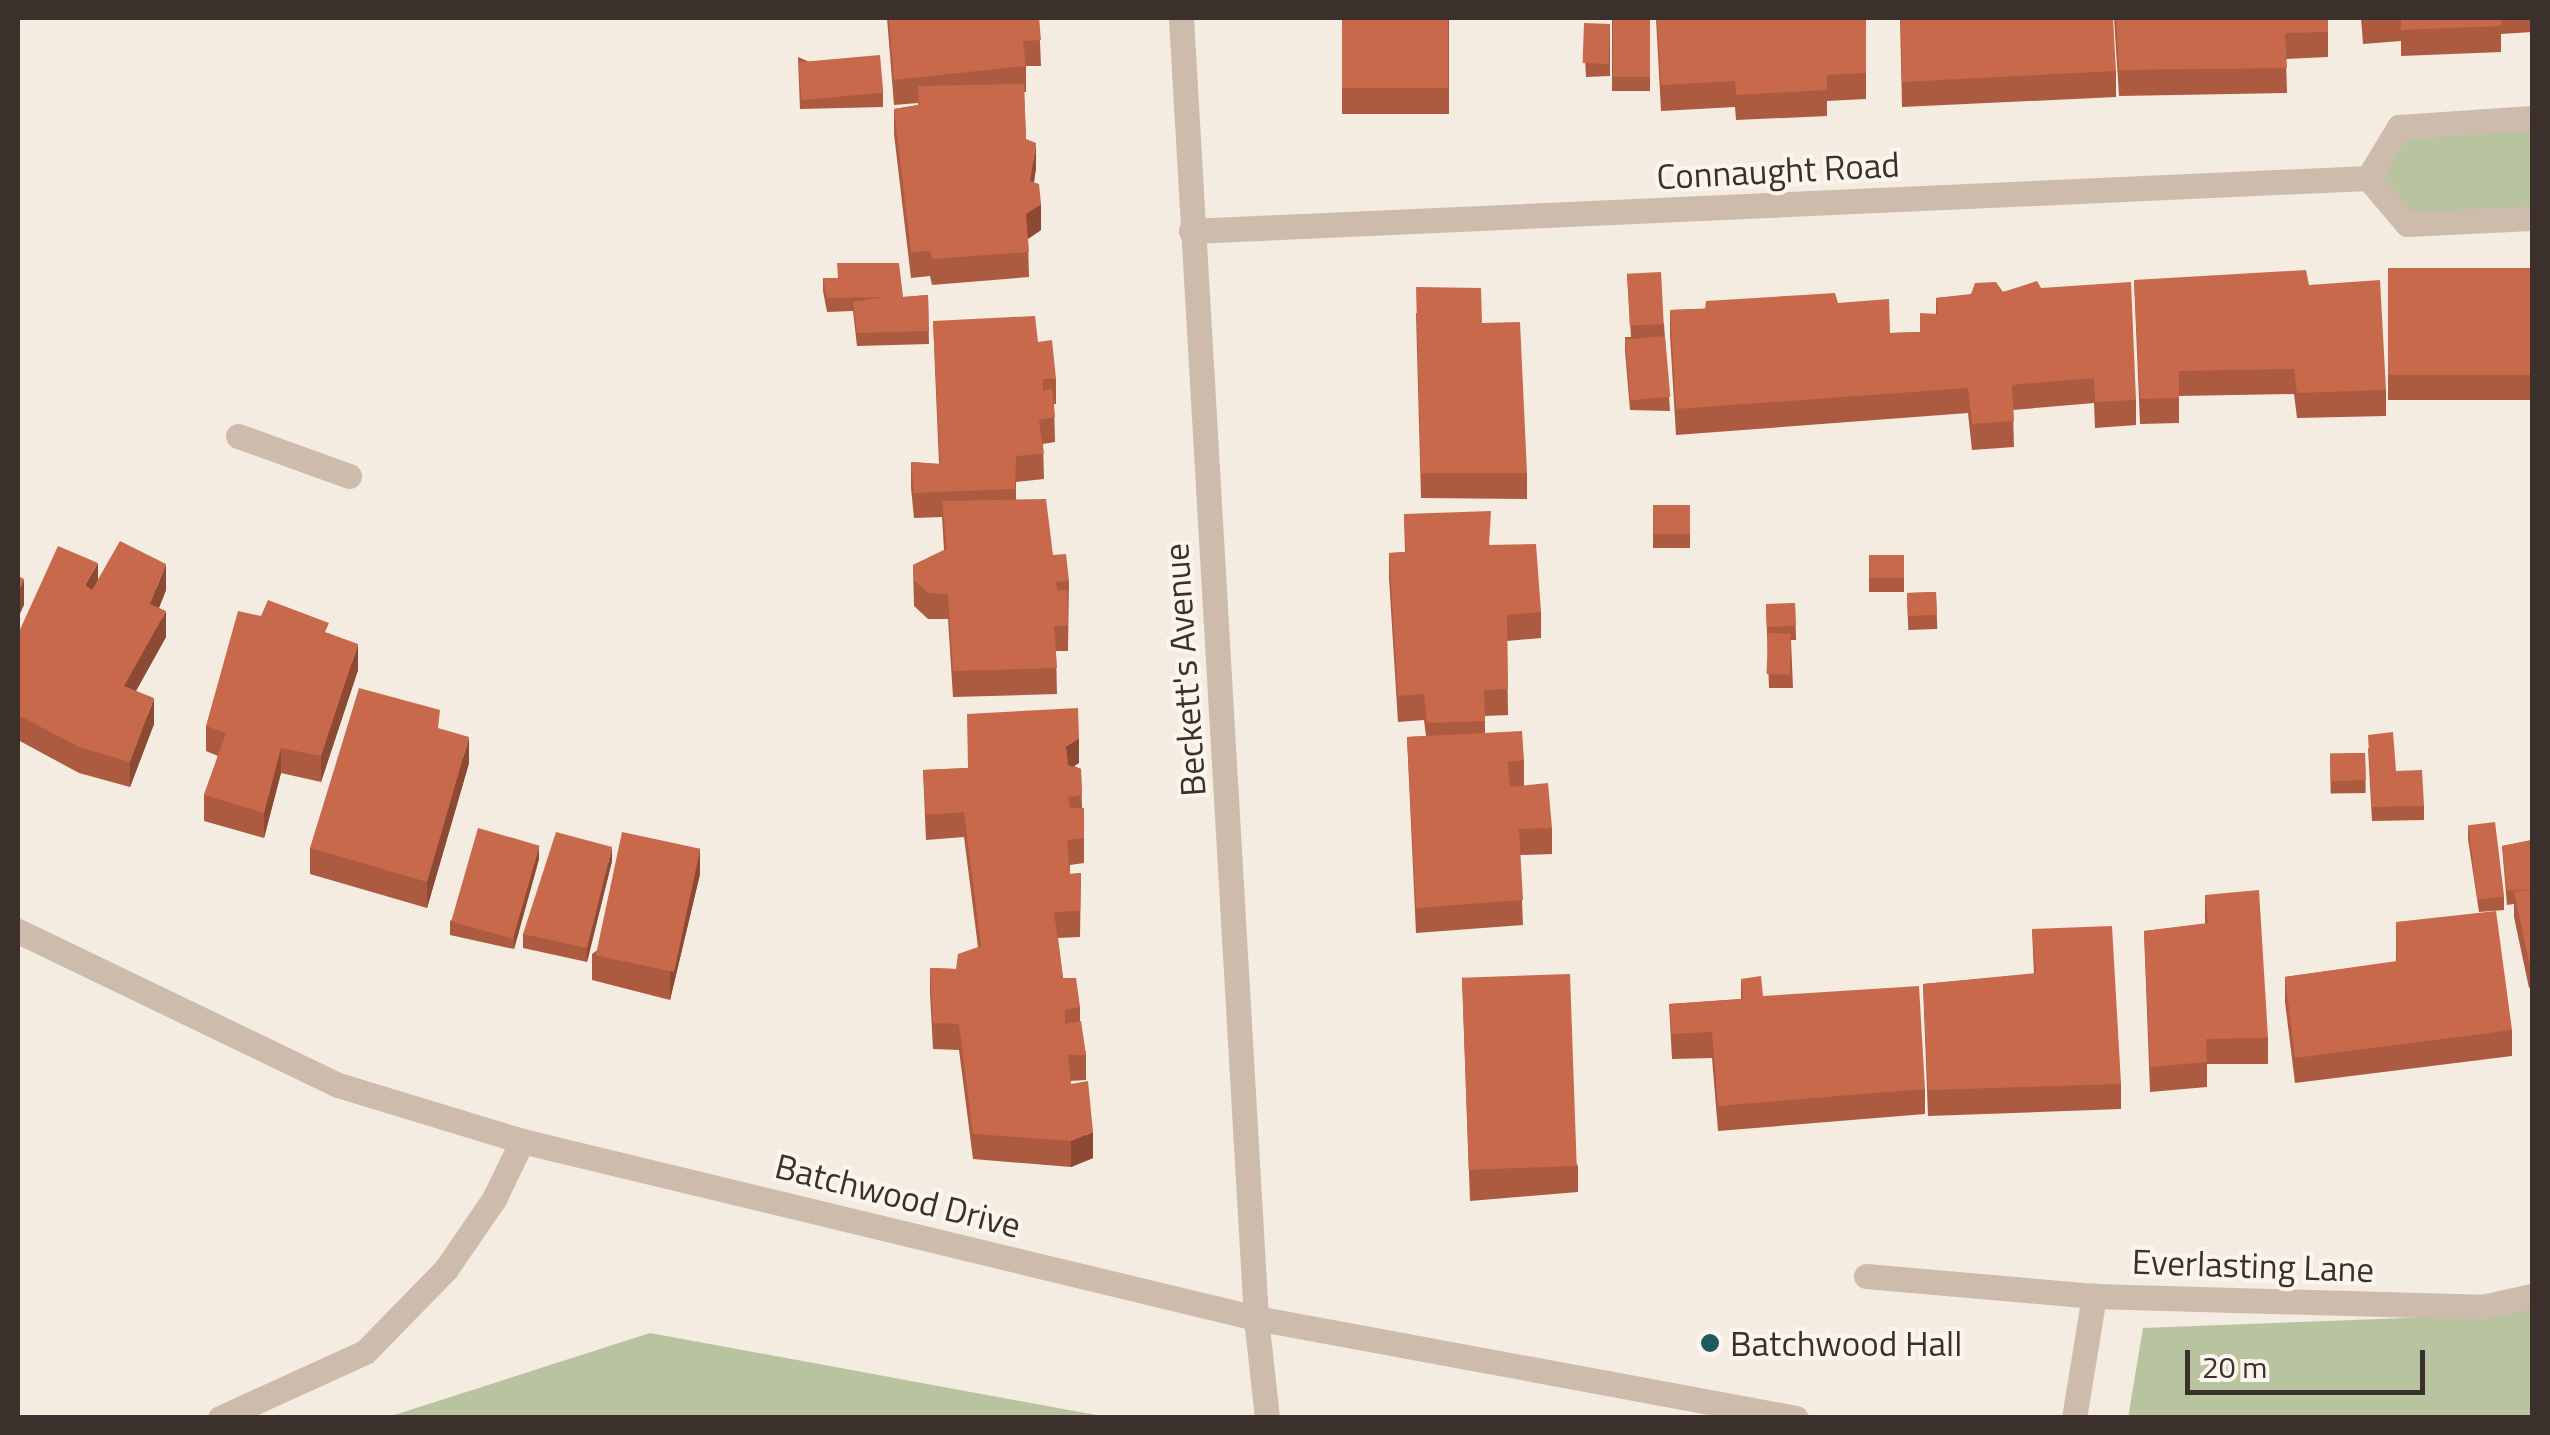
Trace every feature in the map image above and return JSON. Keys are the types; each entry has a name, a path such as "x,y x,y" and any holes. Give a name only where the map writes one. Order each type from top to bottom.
{"street":[{"name":"Beckett's Avenue","path":"1180,18 1256,1318 1267,1418"},
{"path":"2532,118 2400,127 2368,178 2408,224 2532,218"},
{"name":"Connaught Road","path":"1191,231 2368,178"},
{"path":"238,436 349,476"},
{"name":"Batchwood Drive","path":"18,931 338,1084 522,1140 1256,1318 1796,1418"},
{"path":"220,1418 365,1352 446,1269 494,1198 522,1140"},
{"path":"1866,1276 2094,1296"},
{"name":"Everlasting Lane","path":"2074,1418 2094,1296 2482,1307 2532,1296"}],"green space":[{"path":"2532,129 2532,207 2411,218 2378,175 2402,135"},
{"path":"2532,1305 2532,1417 2128,1418 2143,1328 2485,1315"},
{"path":"650,1333 1107,1417 388,1417"}],"building":[{"path":"889,18 1039,18 1041,40 1023,41 1026,66 894,80"},
{"path":"1342,18 1448,18 1448,88 1342,88"},
{"path":"1613,18 1650,18 1650,77 1613,77"},
{"path":"1657,18 1866,18 1866,73 1827,75 1827,90 1736,95 1735,81 1661,85"},
{"path":"1901,18 2113,18 2116,71 1902,82"},
{"path":"2116,18 2328,18 2328,32 2285,33 2287,68 2119,70"},
{"path":"2401,18 2501,18 2501,26 2401,30"},
{"path":"1584,23 1610,24 1609,64 1583,63"},
{"path":"880,55 883,93 802,100 798,62"},
{"path":"1024,84 1026,139 1036,143 1030,181 1039,184 1041,204 1026,214 1029,252 932,259 930,251 911,252 894,109 919,105 918,86"},
{"path":"837,263 899,263 903,297 928,295 929,331 857,333 853,302 884,297 827,298 823,278 838,278"},
{"path":"2388,268 2532,268 2532,375 2388,375"},
{"path":"2306,270 2309,285 2380,280 2386,390 2297,393 2294,369 2179,371 2179,398 2140,399 2134,280"},
{"path":"1661,272 1664,324 1630,326 1627,274"},
{"path":"2037,281 2041,288 2131,282 2136,400 2095,402 2094,378 2012,385 2014,421 1972,424 1968,388 1676,409 1670,310 1705,309 1706,301 1835,293 1838,303 1889,299 1890,333 1920,332 1920,313 1938,314 1936,298 1971,294 1975,283 1996,282 2003,292"},
{"path":"1416,287 1481,288 1482,323 1520,322 1527,473 1421,473"},
{"path":"1035,316 1038,342 1052,340 1056,379 1043,379 1043,391 1052,388 1055,417 1039,420 1044,454 1016,456 1015,489 914,493 911,462 940,464 933,321"},
{"path":"1665,336 1670,397 1630,400 1625,339"},
{"path":"1046,499 1053,555 1066,554 1069,581 1055,582 1058,591 1067,590 1068,625 1054,626 1057,668 953,671 948,594 928,593 914,580 913,565 947,549 942,501"},
{"path":"1653,505 1690,505 1690,534 1653,534"},
{"path":"1491,511 1489,545 1536,544 1541,612 1507,615 1508,689 1484,690 1485,721 1427,723 1424,694 1398,696 1389,553 1406,552 1404,514"},
{"path":"120,541 166,564 150,604 166,611 124,686 154,698 130,762 79,747 18,715 18,634 58,546 98,563 85,585 92,590"},
{"path":"1869,555 1904,555 1904,578 1869,578"},
{"path":"1936,592 1937,615 1908,616 1907,593"},
{"path":"268,600 329,623 325,632 358,644 321,756 281,748 264,813 204,795 226,733 206,726 238,611 261,616"},
{"path":"1795,603 1796,626 1767,627 1766,604"},
{"path":"1768,633 1791,634 1790,675 1767,674"},
{"path":"359,688 440,710 438,728 469,737 427,882 310,848"},
{"path":"1078,708 1079,738 1066,746 1068,765 1081,769 1082,795 1068,797 1070,808 1084,808 1084,838 1067,840 1070,874 1081,873 1080,911 1054,912 1063,978 1076,978 1080,1007 1065,1010 1065,1024 1081,1021 1086,1055 1068,1055 1071,1084 1088,1081 1093,1132 1071,1141 973,1134 959,1024 933,1023 930,968 956,969 958,954 981,946 964,812 926,815 923,770 968,768 967,714"},
{"path":"1522,731 1524,760 1508,762 1510,787 1548,783 1552,828 1519,829 1523,900 1416,908 1407,737"},
{"path":"2393,732 2396,771 2422,770 2424,806 2372,807 2368,735"},
{"path":"2365,753 2366,780 2331,781 2330,754"},
{"path":"2495,822 2504,896 2477,900 2468,825"},
{"path":"478,828 540,846 513,939 451,921"},
{"path":"556,832 612,847 587,948 523,934"},
{"path":"622,832 700,849 674,972 596,955"},
{"path":"2532,840 2532,889 2507,891 2502,846"},
{"path":"2532,889 2532,962 2529,962 2514,892"},
{"path":"2259,890 2268,1038 2206,1039 2207,1062 2150,1067 2144,931 2208,923 2205,895"},
{"path":"2496,911 2512,1030 2295,1058 2285,977 2397,961 2396,922"},
{"path":"2112,926 2121,1084 1928,1090 1923,984 2036,973 2032,929"},
{"path":"1570,974 1577,1166 1469,1170 1462,978"},
{"path":"1761,976 1763,996 1919,986 1925,1089 1718,1106 1712,1032 1672,1034 1669,1004 1743,999 1741,979"}],"place":[{"name":"Batchwood Hall","path":"1710,1343"}]}
